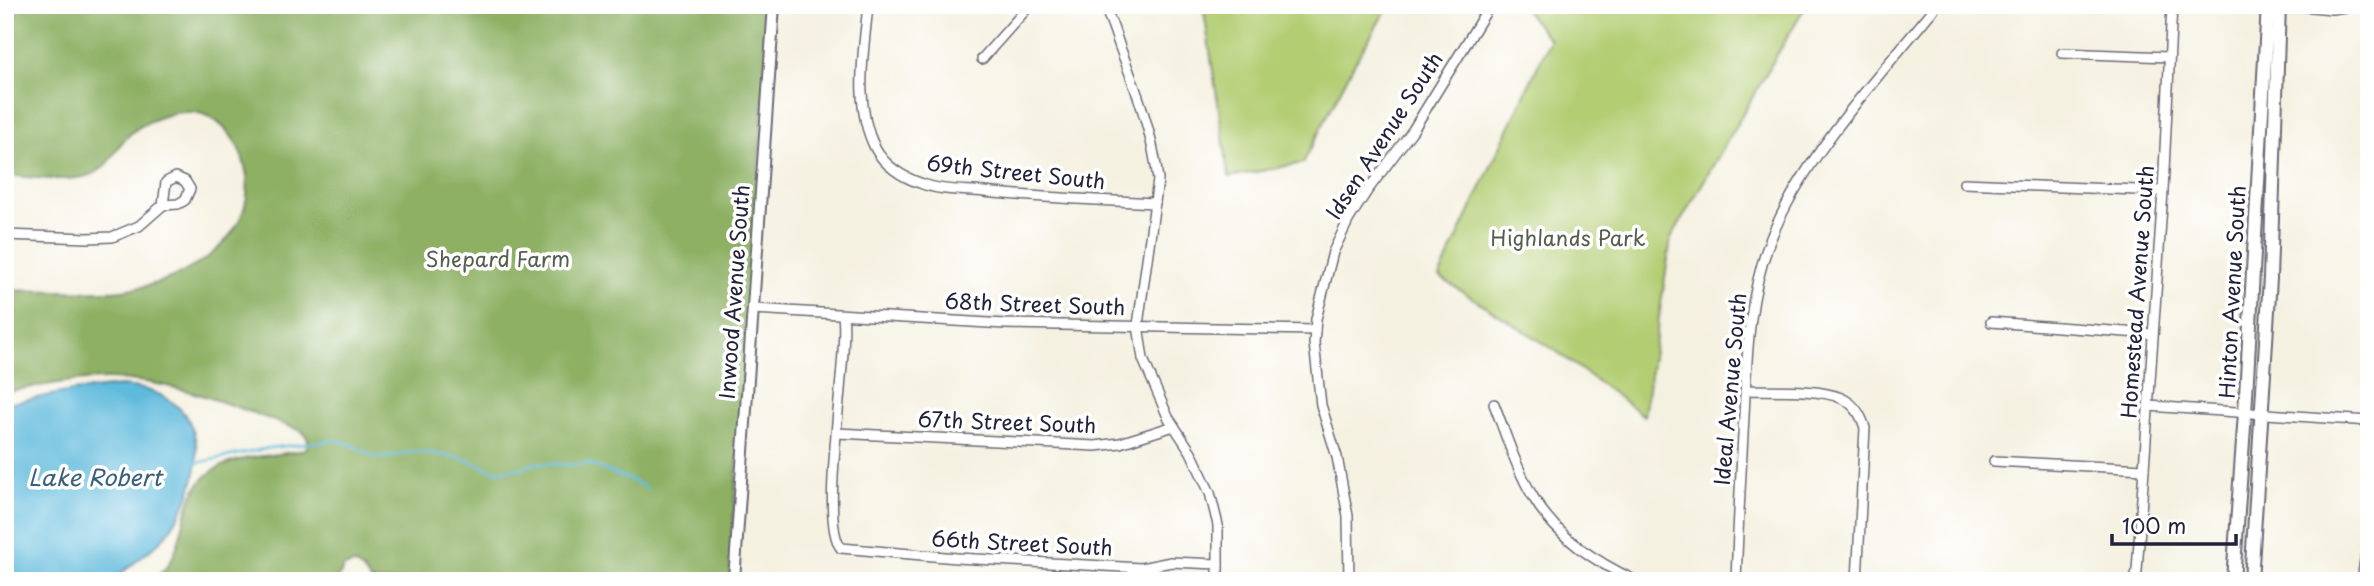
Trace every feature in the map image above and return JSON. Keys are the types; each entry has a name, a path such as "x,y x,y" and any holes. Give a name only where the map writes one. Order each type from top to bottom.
{"main road":[{"name":"Hinton Avenue South","path":"2233,581 2268,5"},
{"name":"Hinton Avenue South","path":"2251,581 2263,414 2279,5"}],"street":[{"name":"Inwood Avenue South","path":"734,581 774,5"},
{"name":"69th Street South","path":"868,5 861,97 867,128 875,149 896,171 932,187 1020,196 1155,203"},
{"path":"982,59 1030,5"},
{"path":"1103,5 1114,26 1146,120 1158,180 1138,325 1143,359 1174,426 1191,452 1210,493 1218,525 1218,581"},
{"name":"Idsen Avenue South","path":"1349,581 1348,516 1337,457 1321,405 1314,343 1316,319 1333,252 1349,219 1413,130 1490,5"},
{"name":"Ideal Avenue South","path":"1736,581 1750,321 1768,248 1802,179 1864,94 1937,5"},
{"name":"Homestead Avenue South","path":"2135,581 2163,191 2172,5"},
{"path":"2291,5 2332,9 2357,5"},
{"path":"2363,5 2369,6"},
{"path":"2062,53 2169,57"},
{"path":"1964,183 2163,191"},
{"path":"5,235 107,237 142,224 163,205"},
{"name":"68th Street South","path":"753,309 1005,324 1315,330"},
{"path":"837,433 843,315"},
{"path":"1991,322 2153,334"},
{"path":"1746,390 1807,392 1841,398 1862,416 1865,428 1857,581"},
{"path":"1494,404 1535,500 1564,536 1610,569 1636,581"},
{"path":"2148,406 2369,421"},
{"name":"67th Street South","path":"837,433 1095,446 1119,443 1174,426"},
{"name":"66th Street South","path":"837,433 832,501 834,534 841,548 852,551 1141,568 1171,562 1218,564"},
{"path":"1994,461 2144,469"},
{"path":"2362,581 2369,531"}],"green space":[{"name":"Shepard Farm","path":"5,5 770,5 729,581 371,581 363,570 354,564 344,567 336,581 150,581 163,571 172,558 192,495 201,482 213,471 234,462 303,450 309,445 307,437 302,431 216,400 150,383 97,379 5,392 5,291 122,290 147,286 196,265 217,249 233,230 244,209 248,184 242,157 230,134 217,122 202,114 186,112 157,118 132,132 102,169 90,175 60,179 5,175"},
{"path":"1203,5 1389,5 1354,64 1303,163 1229,177"},
{"name":"Highlands Park","path":"1521,5 1806,5 1671,238 1644,416 1556,351 1439,277 1550,40"}],"water":[{"name":"Lake Robert","path":"121,386 150,391 171,402 186,417 194,436 197,457 194,480 172,527 159,542 113,581 5,581 5,404 72,391"}],"waterway":[{"path":"196,463 269,448 336,440 374,457 384,458 411,452 430,453 461,458 495,471 518,469 537,463 587,463 647,489"}]}
